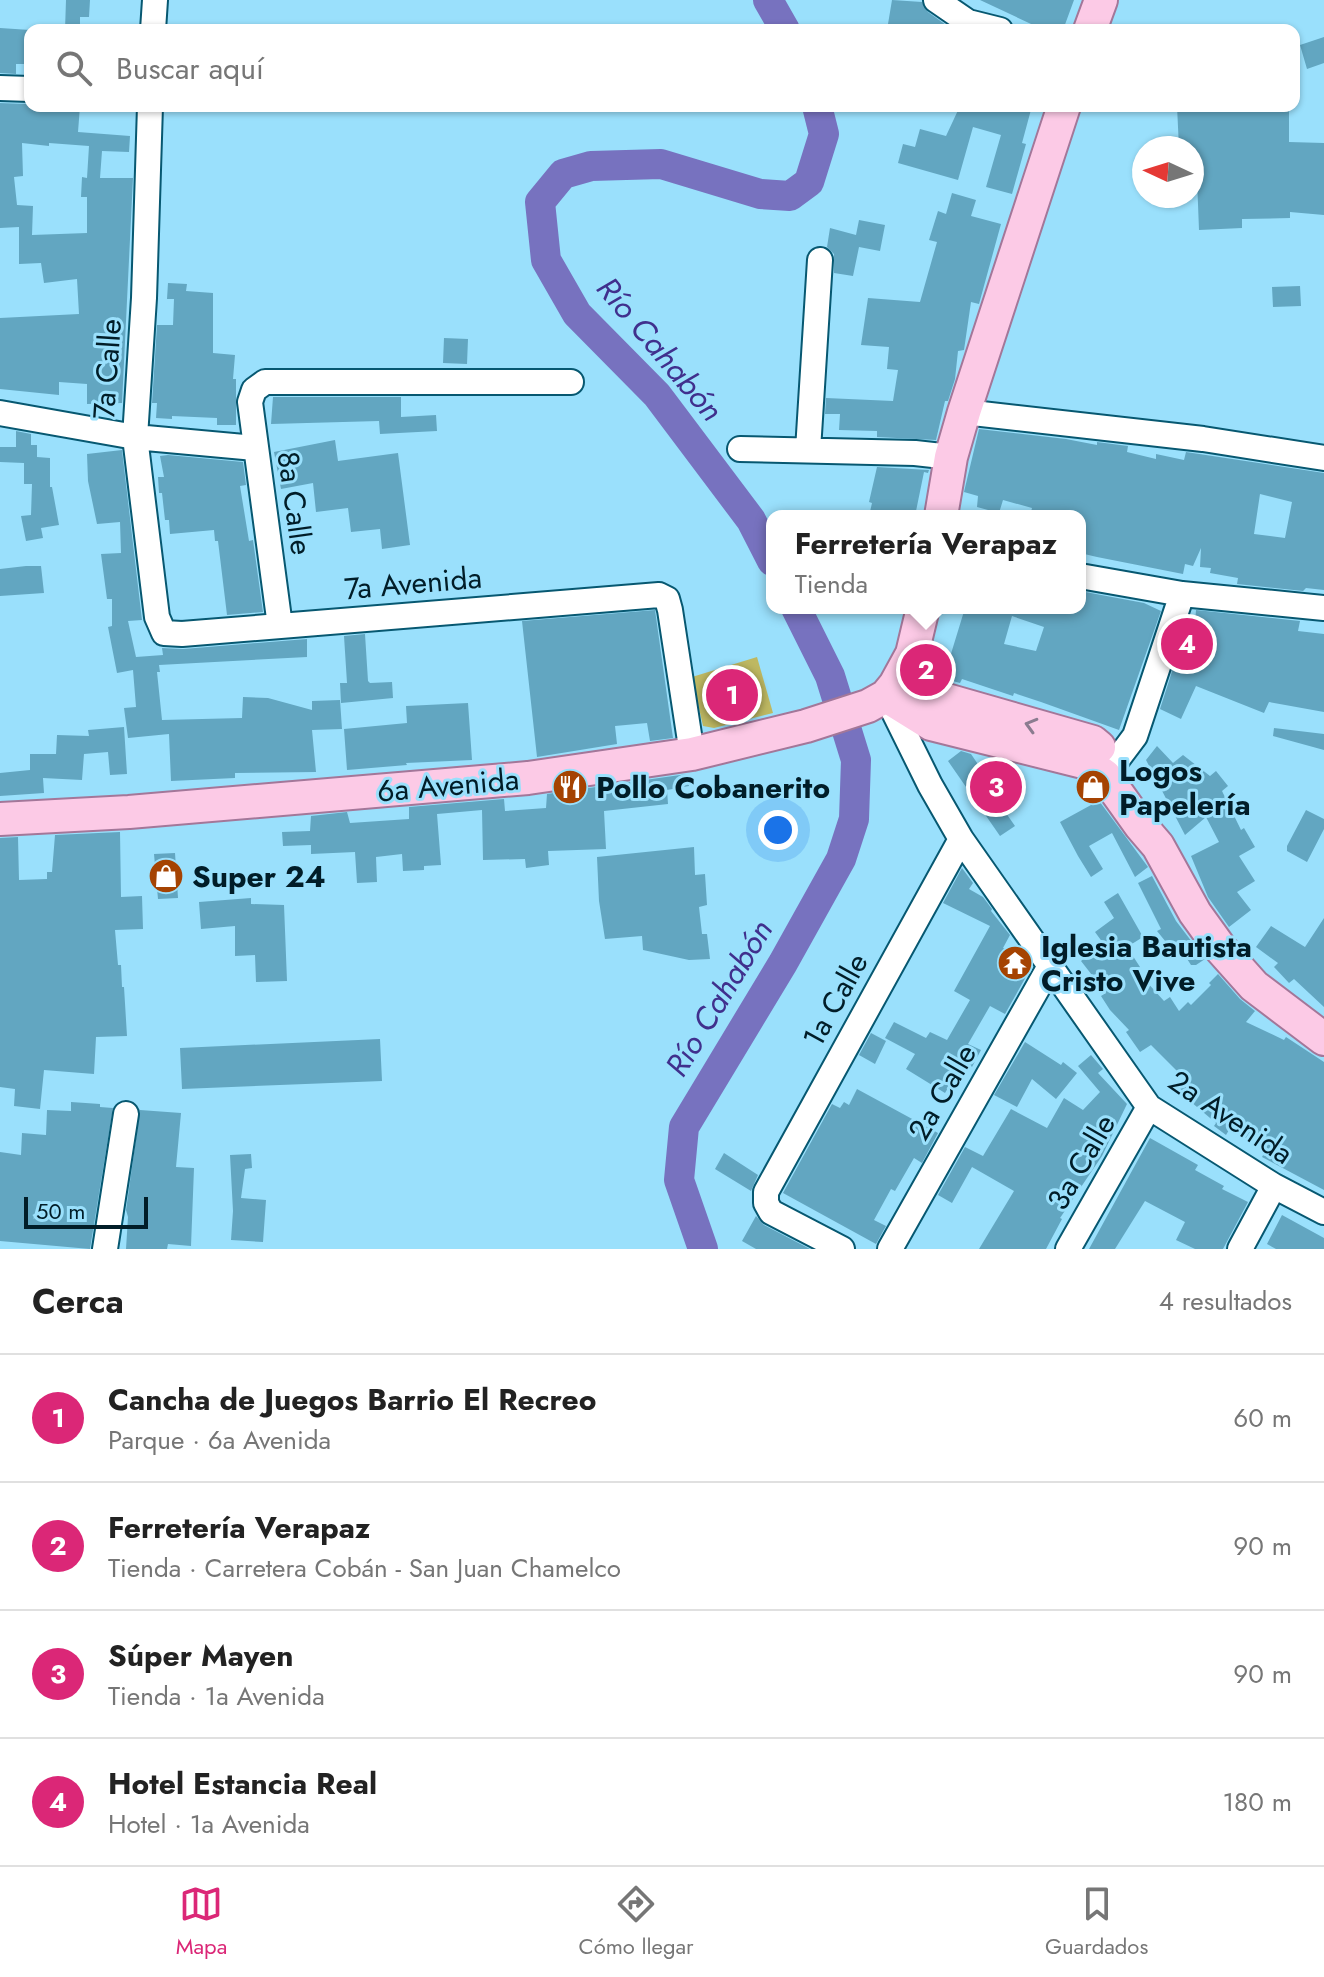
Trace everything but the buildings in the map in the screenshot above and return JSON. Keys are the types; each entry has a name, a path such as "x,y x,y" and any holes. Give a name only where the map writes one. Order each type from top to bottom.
{"main road":[{"path":"1092,24 1101,0"},
{"path":"942,510 951,457 964,412 1062,112"},
{"path":"922,614 912,654 895,685 877,701 931,724 1112,768 1131,779 1151,820 1158,846 1195,913 1221,949 1254,986 1324,1039"},
{"name":"6a Avenida","path":"0,819 129,812 528,778 692,754 806,726 877,701 936,697 1093,742 1112,768"}],"street":[{"path":"153,24 155,0"},
{"path":"936,0 968,22 976,24"},
{"path":"0,88 24,89"},
{"name":"7a Calle","path":"150,112 144,298 135,437 157,617 164,633"},
{"path":"808,450 820,260"},
{"name":"8a Calle","path":"280,626 255,448 250,402 254,390 265,382 571,382"},
{"path":"964,412 1203,439 1324,458"},
{"path":"0,413 135,437 255,448"},
{"path":"740,449 915,453 951,457"},
{"path":"1086,577 1182,594 1324,608"},
{"path":"1112,768 1135,736 1182,594"},
{"name":"7a Avenida","path":"164,633 659,595 667,599 692,754"},
{"name":"2a Avenida","path":"877,701 961,839 1149,1107 1274,1186 1324,1212"},
{"path":"930,785 931,724"},
{"name":"1a Calle","path":"842,1249 771,1212 766,1203 766,1192 961,839"},
{"name":"2a Calle","path":"890,1249 1050,966"},
{"name":"3a Calle","path":"1068,1249 1149,1107"},
{"path":"105,1249 126,1114"},
{"path":"1240,1249 1274,1186"}],"shaded area":[{"path":"757,657 773,713 714,728 703,726 692,677"}],"waterway":[{"name":"Río Cahabón","path":"768,0 782,24"},
{"name":"Río Cahabón","path":"766,549 751,520 657,395 577,314 546,260 540,202 563,174 591,166 661,164 760,194 790,196 809,182 824,134 818,112"},
{"name":"Río Cahabón","path":"703,1249 679,1180 684,1127 783,963 841,859 854,819 856,760 830,676 799,614"}],"place":[{"name":"Hotel Estancia Real","path":"1187,644"},
{"name":"Ferretería Verapaz","path":"926,670"},
{"name":"Cancha de Juegos Barrio El Recreo","path":"732,695"},
{"name":"Pollo Cobanerito","path":"570,787"},
{"name":"Súper Mayen","path":"996,787"},
{"name":"Logos Papelería","path":"1093,787"},
{"name":"Super 24","path":"166,876"},
{"name":"Iglesia Bautista Cristo Vive","path":"1015,963"}]}
